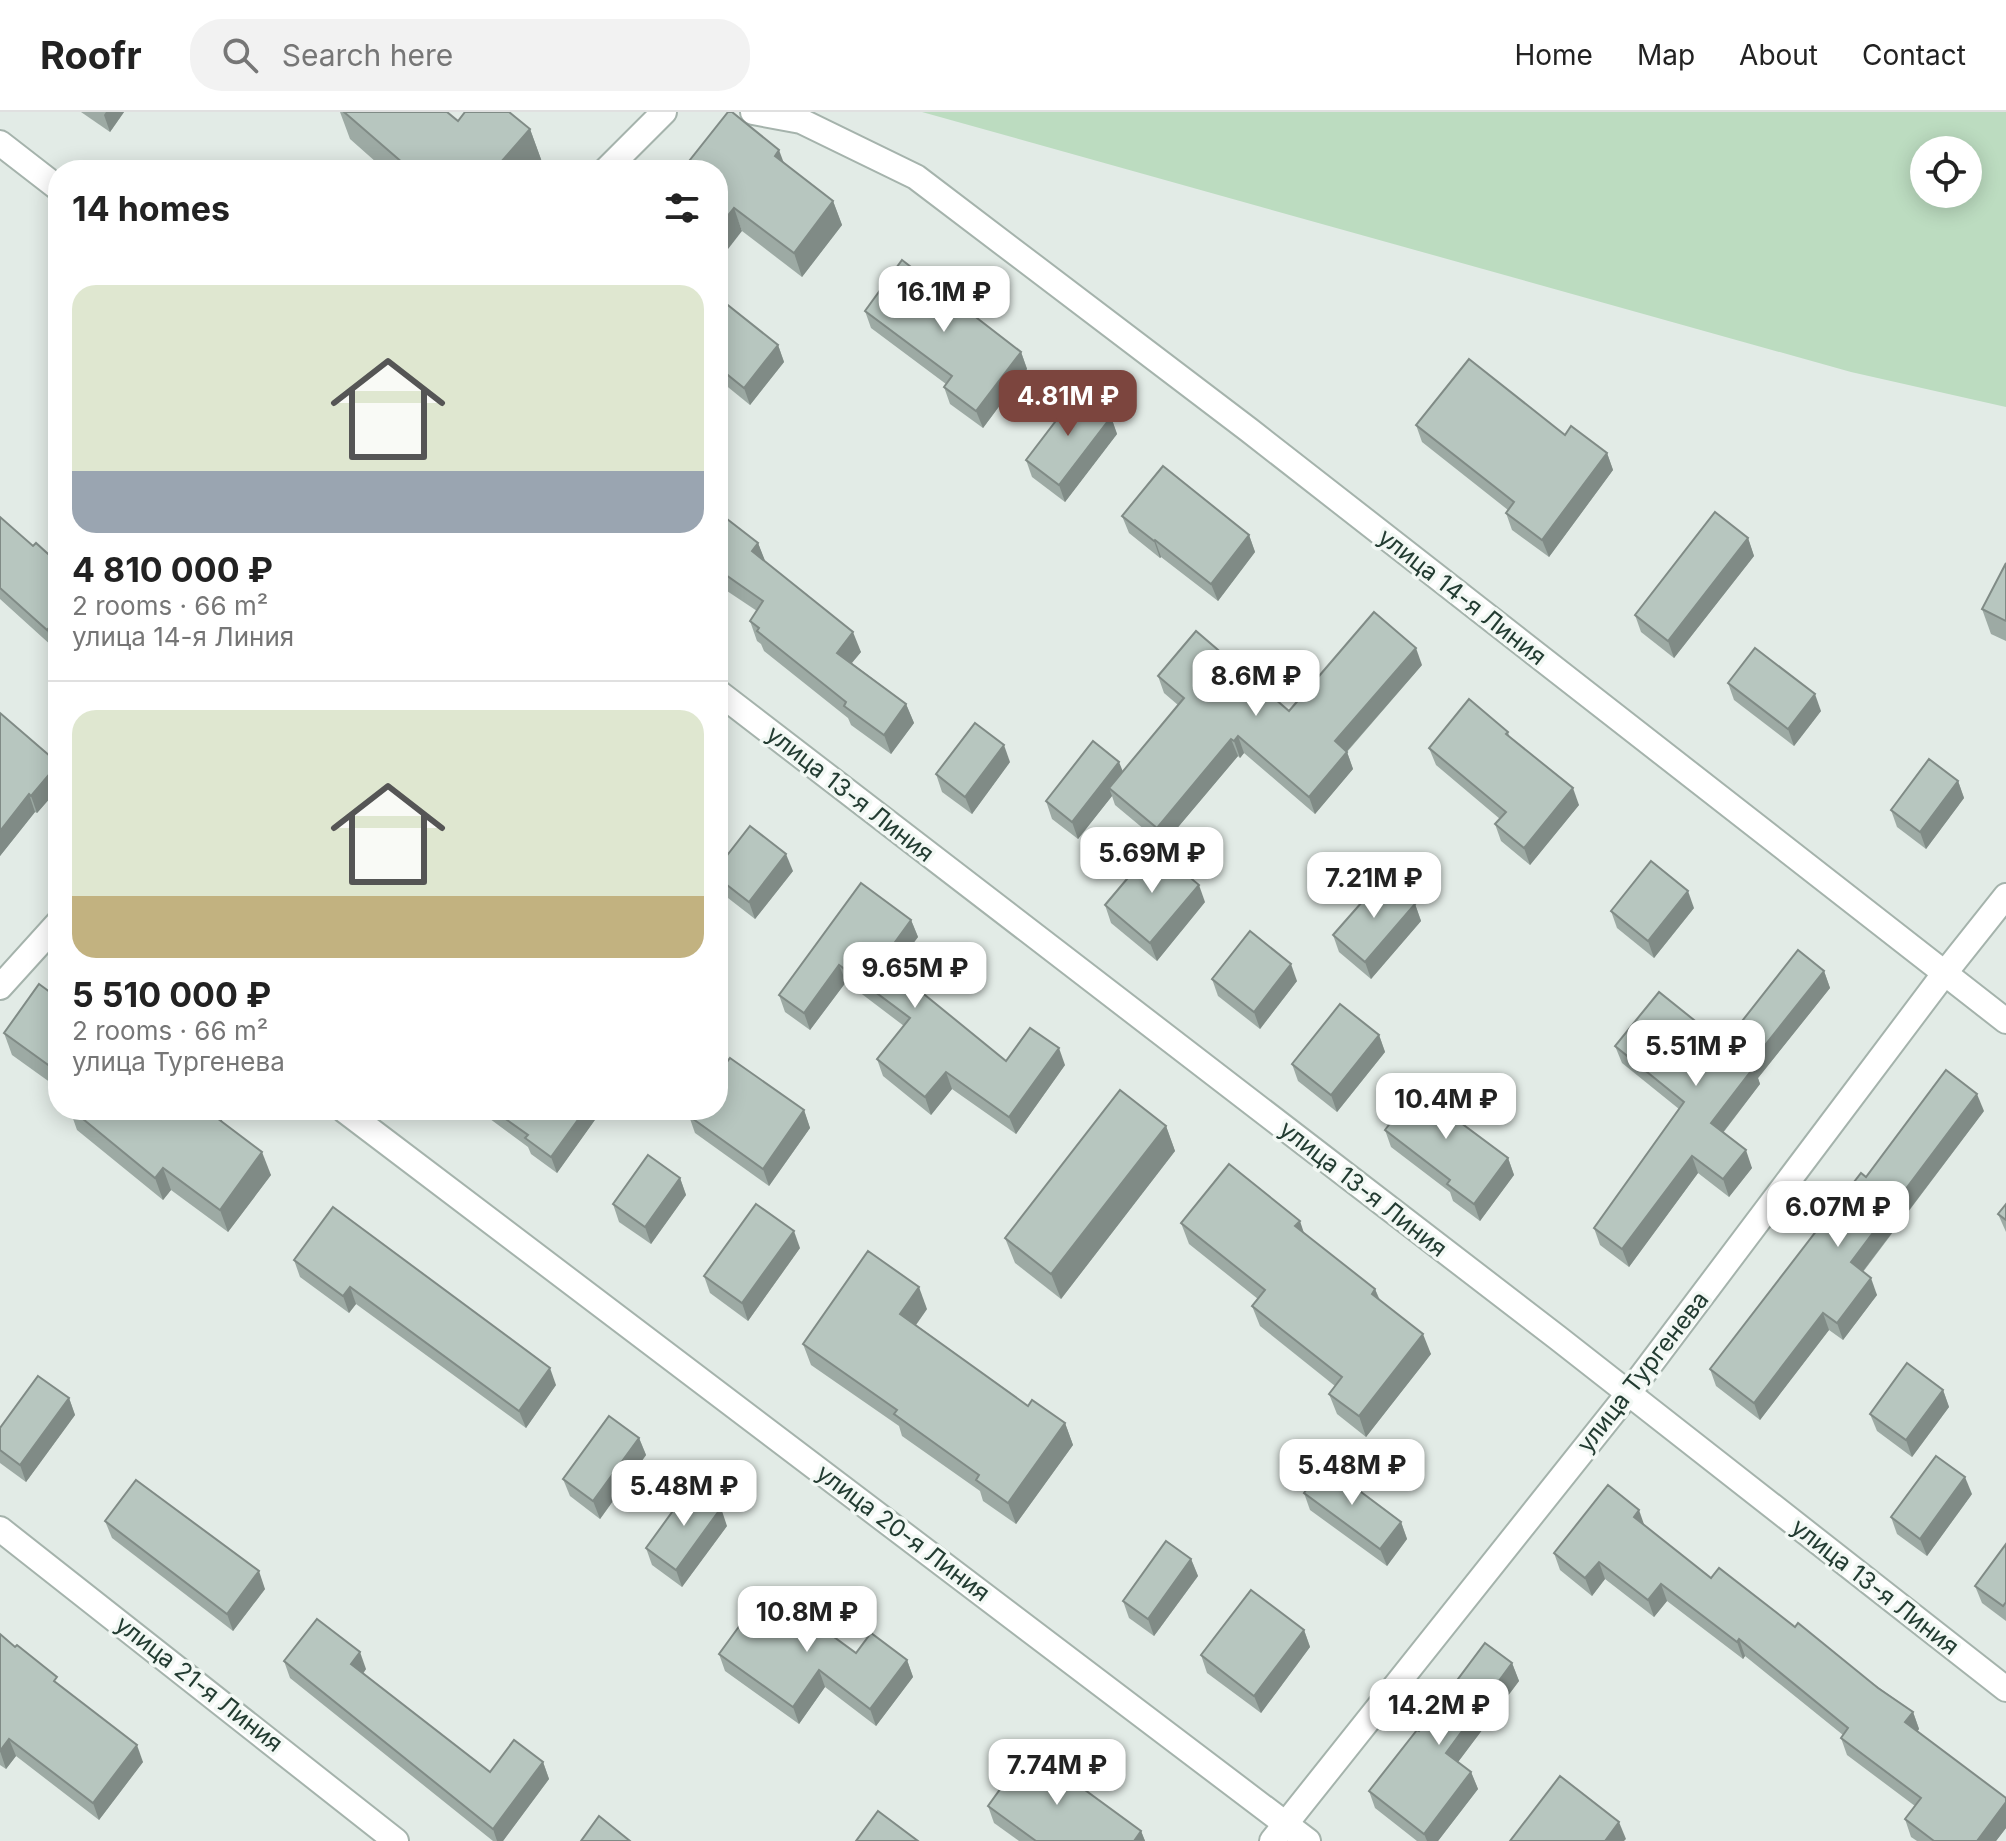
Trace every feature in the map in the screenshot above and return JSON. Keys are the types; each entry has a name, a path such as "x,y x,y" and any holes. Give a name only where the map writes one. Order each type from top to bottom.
{"street":[{"path":"616,160 664,112"},
{"name":"улица 14-я Линия","path":"753,112 801,121 916,177 1249,430 2006,1021"},
{"path":"0,143 48,180"},
{"name":"улица 13-я Линия","path":"728,700 2006,1689"},
{"name":"улица Тургенева","path":"1279,1832 1628,1394 2006,896"},
{"path":"0,987 48,934"},
{"name":"улица 20-я Линия","path":"357,1120 1279,1832 1308,1841"},
{"name":"улица 21-я Линия","path":"0,1529 396,1841"}],"green space":[{"path":"922,112 2006,112 2006,407 1851,372"}],"building":[{"path":"344,112 447,112 458,121 465,112 509,112 530,129 503,160 399,160"},
{"path":"728,112 732,112 779,150 775,156 833,201 794,253 734,208 728,216 728,160 690,160"},
{"path":"902,260 1021,352 976,411 944,387 952,376 865,311"},
{"path":"728,305 778,345 744,388 728,375"},
{"path":"1469,359 1565,435 1571,426 1607,453 1542,540 1506,513 1514,502 1416,425"},
{"path":"1078,392 1111,417 1059,485 1026,460"},
{"path":"1163,466 1249,535 1211,584 1122,516"},
{"path":"1715,512 1748,538 1668,641 1635,615"},
{"path":"0,517 33,546 36,543 48,554 48,629 0,588"},
{"path":"728,520 758,543 752,551 853,632 837,653 906,704 884,735 844,706 846,702 757,631 759,628 750,621 763,601 728,577"},
{"path":"2006,563 2006,621 1982,609"},
{"path":"1374,612 1416,648 1335,741 1347,752 1309,797 1238,736 1234,741 1231,739 1157,828 1109,788 1184,698 1158,676 1196,631 1289,711"},
{"path":"1755,648 1815,694 1788,729 1728,683"},
{"path":"1469,699 1508,732 1506,734 1573,788 1524,848 1495,824 1506,812 1429,748"},
{"path":"0,713 48,754 48,776 31,796 29,794 0,831"},
{"path":"975,723 1004,745 965,797 936,774"},
{"path":"1093,741 1119,762 1072,822 1046,801"},
{"path":"1929,759 1958,781 1920,832 1891,810"},
{"path":"750,826 786,854 749,902 728,886 728,854"},
{"path":"1154,847 1199,885 1150,943 1105,905"},
{"path":"1651,861 1688,891 1648,941 1611,911"},
{"path":"1384,877 1415,904 1365,962 1333,935"},
{"path":"861,883 911,920 882,960 1006,1061 1030,1028 1059,1048 1009,1117 946,1072 925,1097 877,1059 910,1018 839,965 804,1013 779,995"},
{"path":"1250,931 1291,964 1254,1012 1212,979"},
{"path":"1798,950 1824,971 1750,1064 1754,1067 1711,1123 1746,1150 1723,1179 1692,1156 1622,1249 1594,1228 1684,1102 1615,1046 1659,992 1724,1044"},
{"path":"39,984 48,991 48,1065 4,1033"},
{"path":"1340,1004 1379,1035 1331,1095 1292,1064"},
{"path":"730,1058 804,1110 763,1169 695,1120 728,1120"},
{"path":"1946,1070 1977,1094 1851,1262 1871,1278 1837,1323 1823,1313 1754,1403 1710,1369 1861,1173 1866,1177"},
{"path":"1426,1076 1458,1101 1449,1114 1508,1158 1474,1204 1447,1184 1450,1180 1385,1130"},
{"path":"1120,1090 1166,1126 1051,1274 1005,1238"},
{"path":"84,1120 220,1120 262,1152 220,1210 163,1168 155,1178"},
{"path":"507,1120 578,1120 551,1157 525,1138 528,1135"},
{"path":"648,1155 680,1178 645,1227 613,1204"},
{"path":"1229,1164 1300,1221 1295,1226 1375,1289 1372,1294 1423,1334 1359,1416 1329,1394 1342,1377 1252,1306 1265,1290 1181,1223"},
{"path":"756,1204 794,1231 742,1303 704,1276"},
{"path":"2006,1204 2006,1220 1998,1214"},
{"path":"333,1207 550,1368 519,1411 350,1287 343,1296 294,1260"},
{"path":"868,1251 919,1287 900,1314 1028,1406 1032,1400 1065,1423 1008,1503 976,1480 979,1475 894,1414 897,1410 803,1344"},
{"path":"1907,1363 1943,1390 1906,1440 1870,1414"},
{"path":"38,1376 69,1398 20,1465 0,1450 0,1428"},
{"path":"609,1416 639,1438 593,1501 563,1479"},
{"path":"1936,1456 1965,1477 1920,1539 1891,1517"},
{"path":"1325,1465 1401,1522 1380,1549 1304,1493"},
{"path":"136,1480 259,1571 227,1614 105,1521"},
{"path":"1608,1485 1639,1510 1634,1517 1711,1578 1719,1568 1795,1627 1798,1623 1878,1688 1913,1712 1905,1722 2006,1798 1977,1841 1934,1841 1905,1819 1921,1798 1841,1738 1848,1728 1739,1639 1737,1642 1661,1584 1648,1600 1599,1562 1585,1578 1554,1553"},
{"path":"691,1486 721,1508 676,1570 646,1548"},
{"path":"1166,1541 1191,1559 1148,1619 1123,1601"},
{"path":"2006,1544 2006,1602 2003,1606 1975,1586"},
{"path":"767,1588 856,1653 871,1633 907,1660 870,1709 819,1670 793,1707 719,1654"},
{"path":"1251,1590 1304,1630 1254,1696 1201,1655"},
{"path":"317,1619 360,1652 351,1664 490,1772 514,1740 543,1762 493,1829 284,1661"},
{"path":"0,1634 57,1677 54,1681 137,1745 93,1803 9,1739 0,1751"},
{"path":"1485,1643 1512,1663 1446,1753 1471,1772 1424,1834 1369,1791"},
{"path":"1029,1749 1141,1831 1134,1841 1036,1841 988,1806"},
{"path":"1560,1776 1619,1822 1605,1841 1510,1841"},
{"path":"878,1811 918,1841 856,1841"},
{"path":"599,1816 630,1841 581,1841"}]}
